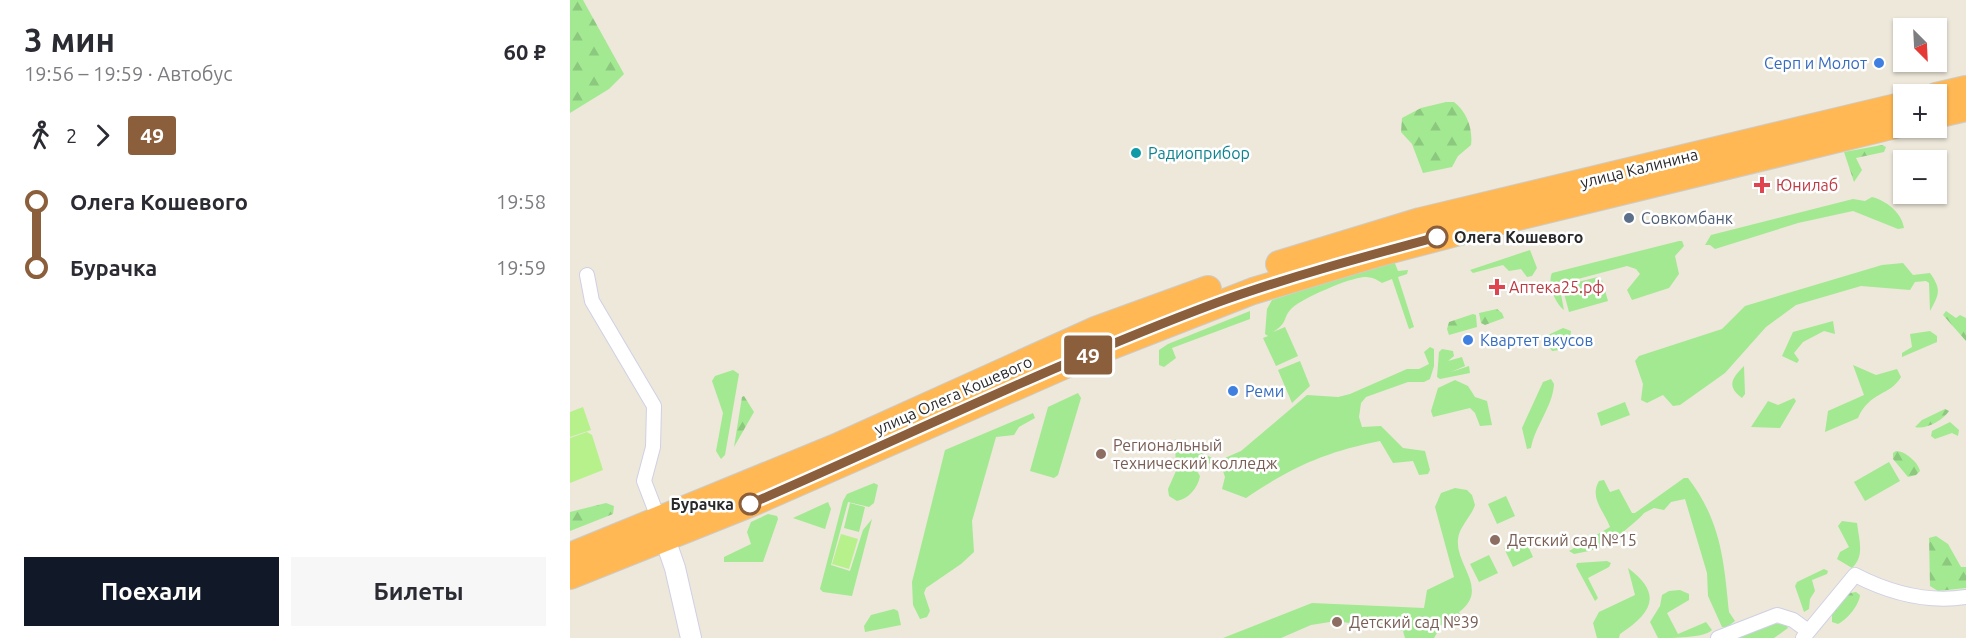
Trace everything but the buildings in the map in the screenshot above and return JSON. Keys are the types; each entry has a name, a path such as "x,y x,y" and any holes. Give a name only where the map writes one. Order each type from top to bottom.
{"highway":[{"path":"1947,93 1966,89"},
{"name":"улица Калинина","path":"1374,233 1893,108"},
{"path":"1947,112 1966,108"},
{"name":"улица Калинина","path":"1438,237 1893,126"},
{"name":"улица Олега Кошевого","path":"570,576 662,529 847,442 1129,317 1374,233"},
{"name":"улица Олега Кошевого","path":"570,556 750,504 1084,357 1216,303 1305,274 1438,237"}],"main road":[{"path":"662,529 672,556 691,638"}],"street":[{"path":"587,275 592,301 654,406 653,447 644,481 662,529"},
{"path":"1718,638 1777,615 1787,616 1806,635 1855,575 1903,595 1933,599 1966,597"}],"green space":[{"path":"570,0 583,0 624,74 609,89 570,113"},
{"path":"1454,102 1466,116 1470,127 1471,145 1458,156 1452,167 1423,173 1412,144 1401,132 1402,118 1421,108"},
{"path":"1882,145 1886,147 1884,152 1856,158 1862,170 1854,182 1844,152"},
{"path":"1872,197 1893,208 1904,228 1898,229 1853,211 1798,223 1715,249 1710,245 1705,245 1711,235 1853,199 1865,201"},
{"path":"1682,241 1684,246 1675,256 1679,274 1669,288 1632,300 1627,290 1640,274 1636,269 1627,266 1559,284 1564,310 1555,298 1551,288 1552,273"},
{"path":"1530,250 1537,268 1532,276 1527,277 1521,269 1509,271 1503,265 1473,273 1470,270"},
{"path":"1394,261 1398,271 1408,270 1407,274 1398,277 1414,327 1409,329 1392,279 1382,283 1369,277 1357,278 1316,294 1292,308 1283,323 1273,332 1285,327 1298,356 1276,366 1263,338 1268,336 1265,334 1267,309 1272,300"},
{"path":"1903,263 1913,275 1930,273 1934,278 1938,291 1930,311 1929,283 1926,281 1915,282 1910,290 1861,286 1796,305 1766,327 1725,373 1680,405 1673,406 1663,395 1647,403 1641,400 1643,384 1635,361 1639,356 1722,329 1745,306 1882,265"},
{"path":"1598,277 1602,280 1608,301 1569,312 1562,286"},
{"path":"1497,309 1504,318 1485,325 1481,323 1479,313"},
{"path":"1250,311 1250,319 1172,348 1176,358 1164,367 1159,365 1159,350 1168,344"},
{"path":"1946,311 1956,318 1960,315 1966,318 1966,341 1943,315"},
{"path":"1476,315 1477,327 1449,335 1447,329 1449,322"},
{"path":"1833,321 1835,334 1824,331 1803,342 1794,353 1799,360 1797,363 1782,356 1793,332"},
{"path":"1563,328 1571,331 1570,339 1559,350 1552,351 1548,344 1548,335"},
{"path":"1930,331 1937,336 1937,342 1902,357 1902,353 1912,347 1910,334"},
{"path":"1430,347 1434,349 1434,366 1430,379 1424,382 1408,382 1366,397 1361,403 1359,417 1362,427 1381,426 1403,448 1425,451 1430,470 1428,474 1419,475 1413,461 1393,463 1380,441 1342,450 1310,462 1246,498 1222,489 1225,477 1221,465 1198,462 1195,468 1200,476 1192,492 1177,501 1169,496 1168,489 1176,471 1175,439 1218,461 1241,451 1307,395 1338,397 1407,369 1419,369 1429,364 1424,352"},
{"path":"1442,349 1453,351 1454,356 1448,361 1462,357 1465,366 1451,372 1469,366 1470,373 1440,379 1437,377 1439,352"},
{"path":"1300,361 1310,386 1292,403 1278,370"},
{"path":"1853,365 1876,375 1897,369 1901,377 1891,388 1868,403 1858,418 1825,432 1828,411 1864,395"},
{"path":"1744,366 1745,394 1742,398 1732,386 1736,374"},
{"path":"733,370 739,374 725,455 721,459 716,451 723,413 712,381 715,376"},
{"path":"1551,379 1554,384 1551,400 1531,448 1527,449 1522,428 1543,382"},
{"path":"1455,380 1468,386 1475,397 1487,401 1492,425 1480,426 1475,413 1470,408 1433,417 1431,411 1438,388"},
{"path":"1078,393 1081,398 1058,475 1054,478 1030,471 1048,407"},
{"path":"744,396 754,412 734,447 742,397"},
{"path":"1794,398 1796,401 1780,428 1751,427 1768,401 1778,405"},
{"path":"1625,402 1630,415 1601,426 1597,413"},
{"path":"583,407 591,430 570,437 570,412"},
{"path":"1945,409 1949,411 1939,421 1929,426 1915,427 1922,420"},
{"path":"1033,413 1035,418 1019,427 1014,435 996,437 972,521 974,552 926,588 924,593 930,611 927,617 920,619 913,605 912,582 945,450"},
{"path":"1950,422 1959,430 1958,436 1952,433 1935,439 1931,436 1932,431"},
{"path":"587,432 592,435 603,470 570,483 570,438"},
{"path":"1896,451 1907,455 1914,461 1920,471 1916,475 1908,477 1893,459 1893,453"},
{"path":"1889,462 1900,481 1865,501 1854,482"},
{"path":"1684,478 1688,478 1708,510 1719,542 1729,612 1735,621 1727,627 1722,627 1708,596 1707,573 1685,499 1671,502 1664,510 1654,508 1644,513 1603,547 1574,554 1569,551 1610,527 1598,504 1596,487 1599,481 1604,480 1610,492 1619,489 1632,513 1635,513"},
{"path":"874,483 878,485 874,503 869,507 848,502 831,565 850,571 863,530 872,519 852,596 823,592 820,589 843,501 847,494"},
{"path":"1455,488 1467,490 1472,495 1475,505 1458,539 1458,549 1472,586 1472,595 1468,603 1459,612 1465,624 1451,630 1445,619 1434,638 1405,638 1403,631 1336,621 1311,625 1281,638 1223,638 1312,603 1424,608 1427,590 1454,577 1435,507 1441,493"},
{"path":"1506,496 1515,516 1497,524 1488,504"},
{"path":"828,502 831,509 825,529 793,518"},
{"path":"606,503 614,506 613,514 570,531 570,512"},
{"path":"850,503 865,507 859,532 844,528"},
{"path":"768,514 777,516 778,519 763,562 724,562 724,557 751,544 747,532 751,522"},
{"path":"1842,521 1857,523 1860,553 1852,568 1837,559 1840,552 1849,547 1838,526"},
{"path":"841,534 858,539 849,569 832,564"},
{"path":"1936,536 1948,544 1961,567 1966,567 1966,588 1938,591 1930,586 1929,538"},
{"path":"1525,539 1533,557 1513,567 1504,548"},
{"path":"1489,555 1498,573 1479,582 1470,564"},
{"path":"1607,561 1611,563 1609,567 1588,578 1598,598 1595,601 1576,566 1577,563"},
{"path":"1628,568 1646,587 1649,603 1646,611 1620,634 1619,638 1597,638 1593,623 1599,612 1635,595"},
{"path":"1824,569 1828,571 1827,574 1812,580 1815,591 1810,599 1809,609 1804,612 1795,586 1797,582"},
{"path":"1680,590 1689,594 1689,600 1667,613 1678,634 1706,622 1712,630 1695,636 1658,638 1650,622 1660,606 1662,595 1669,591"},
{"path":"1856,592 1860,595 1858,603 1846,619 1838,624 1832,622 1832,613 1850,593"},
{"path":"894,609 898,611 901,625 865,632 864,626 871,615"},
{"path":"1765,624 1786,624 1788,628 1774,638 1724,638"}],"bus line":[{"name":"49","path":"750,504 1084,357 1216,303 1305,274 1437,237"}],"place":[{"name":"Серп и Молот","path":"1879,63"},
{"name":"Радиоприбор","path":"1136,153"},
{"name":"Юнилаб","path":"1762,185"},
{"name":"Совкомбанк","path":"1629,218"},
{"name":"Олега Кошевого","path":"1437,237"},
{"name":"Аптека25.рф","path":"1497,287"},
{"name":"Квартет вкусов","path":"1468,340"},
{"name":"Реми","path":"1233,391"},
{"name":"Региональный технический колледж","path":"1101,454"},
{"name":"Бурачка","path":"750,504"},
{"name":"Детский сад №15","path":"1495,540"},
{"name":"Детский сад №39","path":"1337,622"}]}
